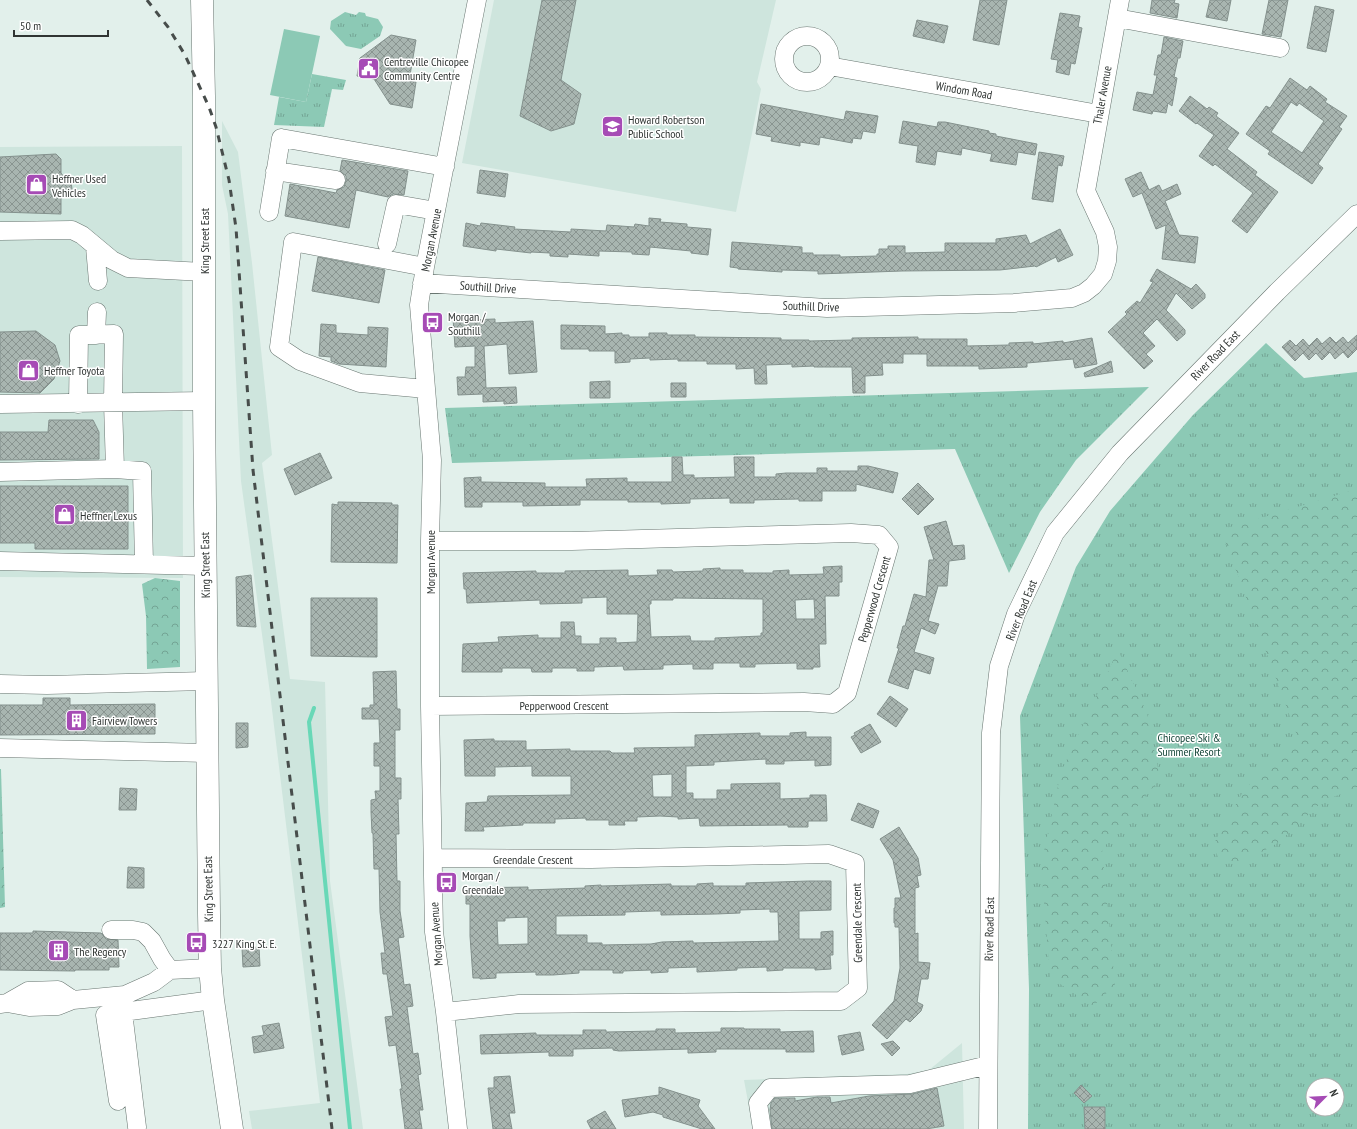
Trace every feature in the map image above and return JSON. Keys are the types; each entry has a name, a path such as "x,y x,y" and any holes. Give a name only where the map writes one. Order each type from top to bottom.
{"main road":[{"name":"King Street East","path":"202,0 204,96 206,682 210,968 213,1000 232,1129"}],"street":[{"name":"Morgan Avenue","path":"458,1129 445,1012 434,932 430,706 430,541 432,460 419,305 477,0"},
{"name":"Thaler Avenue","path":"1086,191 1120,0"},
{"path":"1117,18 1280,48"},
{"name":"Windom Road","path":"829,66 1099,114"},
{"path":"269,212 281,138 445,167"},
{"path":"275,170 336,180"},
{"name":"Southill Drive","path":"426,389 360,383 300,360 278,347 293,242 424,275 827,308 1014,303 1072,298 1084,293 1094,286 1103,274 1107,261 1108,247 1105,232 1086,191"},
{"path":"387,244 396,204 436,211"},
{"name":"River Road East","path":"988,1129 991,732 999,666 1016,614 1055,533 1120,453 1272,297 1356,218"},
{"path":"0,231 72,230 112,260 128,268 204,272"},
{"path":"94,247 98,281"},
{"path":"96,335 98,312"},
{"path":"78,404 78,336 114,334 113,403 115,470"},
{"path":"0,404 204,401"},
{"path":"0,472 142,471 144,564"},
{"name":"Pepperwood Crescent","path":"430,541 572,541 851,533 879,535 889,547 846,692 833,704 804,702 430,706"},
{"path":"0,561 206,566"},
{"path":"0,684 47,685 206,682"},
{"path":"0,748 207,753"},
{"name":"Greendale Crescent","path":"433,858 591,859 829,854 855,863 858,988 842,1001 519,1004 445,1012"},
{"path":"111,930 134,930 143,932 152,941 170,970"},
{"path":"4,1004 29,1007 58,1006 73,1000 125,995 154,982 170,970 210,968"},
{"path":"118,1101 105,1015 213,1000"},
{"path":"123,1012 137,1127"},
{"path":"762,1129 758,1103 770,1088 910,1084 988,1065"}],"shaded area":[{"name":"Howard Robertson Public School","path":"494,0 776,0 757,82 761,89 736,212 462,163"},
{"path":"222,121 238,152 252,263 272,455 262,463 290,679 325,682 330,881 363,1129 252,1129 249,1111 320,1103 270,693 241,481 228,214 222,185"},
{"path":"182,146 183,578 0,577 0,147"},
{"path":"962,1043 964,1129 753,1129 744,1080 907,1074 929,1070"}],"green space":[{"path":"345,12 356,15 359,12 365,13 366,16 378,19 383,27 380,36 361,49 346,46 330,29 331,21"},
{"path":"284,29 320,36 306,102 270,95"},
{"path":"312,74 346,80 343,90 332,89 324,127 274,125 279,97 306,102"},
{"name":"Chicopee Ski & Summer Resort","path":"1266,343 1304,378 1357,372 1357,1129 1028,1129 1029,989 1020,716 1076,567 1110,511 1193,415"},
{"path":"1149,387 1076,460 1040,512 1009,573 955,449 452,463 445,408"},
{"path":"1357,489 1357,790 1323,801 1279,842 1243,863 1221,864 1213,845 1244,790 1298,738 1221,530"},
{"path":"155,578 180,581 180,667 147,669 146,616 142,584"},
{"path":"1118,650 1147,713 1160,779 1102,849 1115,985 1093,1006 1050,977 1041,865 1061,772"},
{"path":"0,769 5,907 0,908"}],"building":[{"path":"542,0 576,0 561,80 581,94 574,124 551,131 520,116"},
{"path":"980,0 1007,0 999,45 973,40"},
{"path":"1152,0 1175,0 1174,3 1179,4 1177,18 1150,13"},
{"path":"1210,0 1231,0 1227,21 1206,17"},
{"path":"1269,0 1288,0 1281,37 1262,34"},
{"path":"1315,6 1334,10 1326,52 1307,48"},
{"path":"1060,13 1080,16 1078,27 1082,28 1075,64 1071,63 1069,75 1056,72 1058,60 1051,59"},
{"path":"917,20 948,26 944,43 913,36"},
{"path":"391,35 416,40 409,81 416,82 412,108 390,104 374,79 357,76 360,58"},
{"path":"1164,37 1183,41 1180,58 1178,58 1174,77 1177,78 1172,106 1168,103 1166,113 1153,111 1152,114 1133,110 1137,92 1153,95 1157,75 1154,75 1158,55 1161,55"},
{"path":"1290,78 1307,90 1310,86 1327,99 1325,102 1347,116 1339,127 1342,129 1318,164 1323,168 1312,184 1268,154 1270,151 1246,134 1266,106 1270,108","holes":["1291,102 1297,106 1299,103 1324,121 1302,153 1271,132"]},
{"path":"1190,96 1207,109 1209,107 1218,113 1216,116 1239,133 1227,149 1257,172 1255,175 1278,192 1247,233 1232,221 1253,193 1215,164 1213,166 1199,156 1214,135 1179,111"},
{"path":"761,104 844,120 846,111 878,116 875,133 863,131 861,139 853,138 852,143 820,137 819,145 800,142 800,146 771,141 772,137 756,134"},
{"path":"903,121 937,127 938,122 945,122 989,131 989,133 996,134 996,136 1037,144 1035,155 1018,152 1016,165 990,161 992,154 962,148 961,155 937,151 935,165 916,162 918,146 899,143"},
{"path":"1039,152 1064,156 1062,166 1058,165 1053,202 1032,199"},
{"name":"Heffner Used Vehicles","path":"56,154 61,159 61,173 66,180 71,180 72,190 67,191 61,197 61,214 0,212 0,157"},
{"path":"342,160 408,171 404,195 393,194 388,197 356,190 349,228 285,216 290,184 336,193 337,190 344,187 346,176 340,171"},
{"path":"480,170 508,174 505,197 477,193"},
{"path":"1141,172 1149,190 1159,185 1162,191 1177,184 1181,194 1165,201 1179,235 1198,237 1195,263 1162,259 1166,225 1156,229 1142,193 1133,197 1125,179"},
{"path":"649,218 661,219 660,222 687,224 687,227 711,229 708,255 691,253 691,251 650,247 649,255 632,254 632,252 599,251 599,256 568,254 568,257 550,256 550,253 531,253 496,249 496,251 463,246 466,223 480,226 481,223 515,227 514,229 571,232 571,229 606,231 607,225 634,227 635,224 649,226"},
{"path":"1060,229 1073,255 1058,262 1056,257 1036,267 1000,270 818,274 818,271 782,270 782,272 738,269 730,267 732,242 802,247 802,253 813,253 813,255 840,255 840,257 877,256 877,254 879,254 879,249 888,249 888,246 905,246 905,253 945,252 945,243 996,243 996,239 1026,235 1030,244"},
{"path":"318,257 385,270 379,303 312,291"},
{"path":"1157,269 1191,289 1196,284 1205,294 1205,298 1192,309 1176,293 1166,310 1185,330 1185,334 1177,341 1157,319 1143,333 1155,346 1146,354 1153,361 1144,369 1108,332 1127,314 1125,312 1137,301 1140,303 1153,282 1150,281"},
{"path":"469,317 469,320 495,319 495,323 533,321 537,372 509,374 507,344 484,346 486,388 516,387 517,403 504,404 504,401 483,402 483,394 458,395 457,377 465,377 466,367 475,367 475,346 455,347 453,318"},
{"path":"321,324 336,325 336,333 368,335 368,327 388,328 386,367 339,364 331,361 331,357 319,356"},
{"path":"561,325 605,326 605,334 622,333 622,335 629,335 629,337 649,337 649,333 667,333 667,335 695,335 695,337 781,338 781,340 809,341 852,340 852,338 918,337 918,339 967,339 967,346 1009,345 1009,343 1033,342 1033,344 1063,341 1063,343 1092,338 1097,364 1075,368 1073,359 1027,363 1027,367 979,369 979,366 927,366 927,354 903,354 903,363 882,363 883,375 865,376 865,393 853,393 852,367 792,367 792,364 766,365 767,384 755,384 754,368 736,369 736,364 707,364 707,361 678,361 678,359 650,360 650,358 630,359 630,362 615,363 615,351 561,349"},
{"name":"Heffner Toyota","path":"36,331 55,345 60,361 54,379 40,393 0,392 0,332"},
{"path":"1357,335 1357,349 1348,358 1343,352 1335,359 1330,352 1322,360 1316,353 1309,360 1303,353 1295,361 1282,347 1290,340 1296,346 1303,339 1309,346 1317,338 1322,344 1330,337 1336,343 1343,337 1348,343"},
{"path":"1111,361 1113,372 1085,377 1084,373"},
{"path":"610,381 610,398 590,398 590,382"},
{"path":"671,383 686,383 686,397 671,397"},
{"path":"49,420 93,420 99,432 99,459 0,460 0,432 48,432"},
{"path":"320,453 332,478 295,495 284,469"},
{"path":"672,457 682,457 683,475 694,475 694,478 735,477 734,457 754,457 754,477 776,477 776,474 786,473 817,473 817,468 827,468 827,471 858,471 858,466 868,466 898,473 893,493 856,484 856,491 822,491 822,501 799,501 799,499 754,500 754,503 730,503 730,498 690,499 690,503 661,504 661,502 628,502 628,500 580,500 580,505 523,506 523,502 482,502 482,507 465,507 464,478 481,477 481,482 545,483 545,487 587,487 586,479 627,478 627,482 672,482"},
{"path":"918,483 934,499 918,515 902,499"},
{"name":"Heffner Lexus","path":"0,486 128,486 128,549 35,549 35,543 0,543"},
{"path":"338,502 392,503 392,505 398,505 397,563 331,562 332,504 338,505"},
{"path":"946,521 953,546 964,545 965,559 949,561 947,586 938,586 928,621 939,624 935,634 921,628 914,652 934,658 930,674 914,669 908,689 888,682 899,648 897,648 903,626 905,626 914,594 926,597 929,560 934,560 924,527"},
{"path":"842,566 842,582 839,582 839,596 825,596 826,644 819,644 820,667 813,667 813,669 797,669 797,663 755,664 755,667 740,667 740,663 713,663 713,669 693,669 693,664 663,665 663,669 624,670 623,666 594,667 594,671 577,671 577,668 552,668 552,672 532,672 531,668 502,668 502,672 462,672 463,644 499,642 498,637 538,635 538,638 561,638 561,622 574,622 575,636 581,636 581,644 600,644 600,638 616,638 616,643 637,642 638,614 607,614 607,597 582,598 582,603 540,604 540,600 467,603 463,573 536,571 536,573 565,573 565,571 628,570 628,576 658,575 657,570 672,570 673,572 703,571 703,569 720,568 720,570 743,570 743,573 773,573 773,571 789,570 789,575 824,574 823,567","holes":["673,598 763,599 763,633 761,633 761,636 715,638 715,641 691,641 690,636 651,637 649,604 651,604 651,600 673,600","814,599 815,619 796,619 795,600"]},
{"path":"251,575 256,627 237,626 236,577"},
{"path":"311,598 377,598 377,657 311,656"},
{"path":"396,671 397,709 400,709 400,730 395,730 395,778 401,778 401,799 398,799 399,834 396,834 397,881 400,881 400,911 404,937 398,938 404,985 410,984 413,1006 407,1007 413,1054 418,1053 421,1074 418,1075 423,1110 419,1110 422,1129 405,1129 400,1089 402,1089 396,1045 389,1046 385,1017 393,1016 387,974 383,974 381,953 385,953 380,912 379,869 374,869 371,812 371,800 376,799 375,791 380,791 380,766 374,766 374,743 380,743 379,719 362,719 362,708 370,708 370,705 374,705 373,672"},
{"path":"890,696 908,709 896,727 877,714"},
{"name":"Fairview Towers","path":"43,698 70,698 70,705 155,704 155,734 0,735 0,705 43,705"},
{"path":"236,723 248,723 248,747 236,748"},
{"path":"870,724 881,742 861,753 851,737 855,735 854,733"},
{"path":"806,732 806,737 831,737 831,765 815,766 815,760 784,761 784,764 766,764 766,759 714,762 714,765 686,766 686,793 693,793 693,799 717,799 717,790 731,790 731,784 780,783 780,799 810,798 810,795 826,795 827,821 808,821 808,827 788,827 788,825 700,826 699,818 678,819 678,817 660,816 637,817 637,821 624,821 625,825 609,825 609,820 586,820 586,818 555,819 555,823 523,823 523,825 483,827 484,831 465,831 466,803 487,802 488,796 571,795 571,776 532,776 532,766 495,767 495,776 465,776 464,740 494,739 494,741 526,741 526,750 570,749 570,751 610,751 612,753 635,753 634,748 695,747 695,735 760,733 760,736 790,736 790,733","holes":["672,774 672,797 653,797 652,775"]},
{"path":"120,788 137,789 136,810 119,810"},
{"path":"858,803 879,811 873,828 851,820"},
{"path":"899,827 918,858 921,875 917,876 919,887 915,888 915,934 918,933 918,962 930,963 928,979 921,979 917,1002 923,1005 921,1011 910,1022 906,1019 887,1039 872,1025 894,1001 900,968 899,927 895,927 894,908 895,898 901,898 893,860 880,839"},
{"path":"128,867 144,868 144,888 127,888"},
{"path":"831,881 831,910 799,911 799,939 821,939 821,932 833,931 833,955 830,955 831,969 815,970 815,968 783,968 783,970 767,971 767,967 697,972 697,967 668,968 668,972 651,973 651,970 623,971 623,973 613,973 613,970 579,970 579,973 553,975 536,975 536,972 496,973 496,978 473,978 470,936 470,904 466,904 466,888 528,887 528,890 585,888 585,886 601,885 671,884 671,886 697,886 697,884 713,883 713,886 746,886 746,883","holes":["770,909 770,912 778,912 779,941 693,943 693,941 602,945 602,943 587,943 587,935 556,935 556,916 625,915 625,912 655,911 661,911 661,915 716,914 740,913 740,910","528,917 528,944 498,945 497,921 505,921 505,918"]},
{"name":"The Regency","path":"33,931 101,933 106,939 118,940 119,967 109,967 109,970 75,971 0,970 0,933 33,933"},
{"path":"259,947 260,966 243,967 242,948"},
{"path":"279,1023 284,1048 254,1053 252,1037 264,1035 262,1026"},
{"path":"721,1028 780,1029 780,1032 813,1031 814,1052 786,1052 786,1049 716,1049 716,1052 688,1053 688,1049 619,1051 613,1050 613,1048 573,1049 573,1056 549,1056 549,1052 481,1054 480,1035 536,1033 536,1035 583,1035 583,1030 606,1030 606,1032 656,1031 656,1029 675,1029 675,1033 721,1032"},
{"path":"860,1032 864,1050 842,1055 838,1036"},
{"path":"893,1041 900,1048 892,1056 881,1044"},
{"path":"510,1076 515,1113 509,1113 512,1129 493,1129 488,1088 494,1088 494,1077"},
{"path":"1081,1085 1092,1096 1084,1103 1074,1093"},
{"path":"659,1087 700,1100 698,1106 715,1129 702,1129 663,1117 663,1115 653,1112 625,1117 622,1100 659,1095"},
{"path":"937,1088 944,1126 926,1129 772,1129 770,1110 771,1103 775,1098 795,1098 795,1101 817,1097 830,1097 831,1103 869,1096 912,1094"},
{"path":"1084,1107 1105,1107 1105,1129 1085,1129"},
{"path":"605,1111 616,1129 591,1129 587,1121"}],"waterway":[{"path":"314,708 309,722 350,1129"}],"railway":[{"path":"147,0 168,27 185,55 209,107 216,127 229,180 236,228 253,470 332,1129"}],"place":[{"name":"Centreville Chicopee Community Centre","path":"368,68"},
{"name":"Howard Robertson Public School","path":"612,126"},
{"name":"Heffner Used Vehicles","path":"36,185"},
{"name":"Morgan / Southill","path":"432,323"},
{"name":"Heffner Toyota","path":"28,370"},
{"name":"Heffner Lexus","path":"64,515"},
{"name":"Fairview Towers","path":"77,720"},
{"name":"Morgan / Greendale","path":"446,882"},
{"name":"3227 King St. E.","path":"196,943"},
{"name":"The Regency","path":"59,951"}]}
